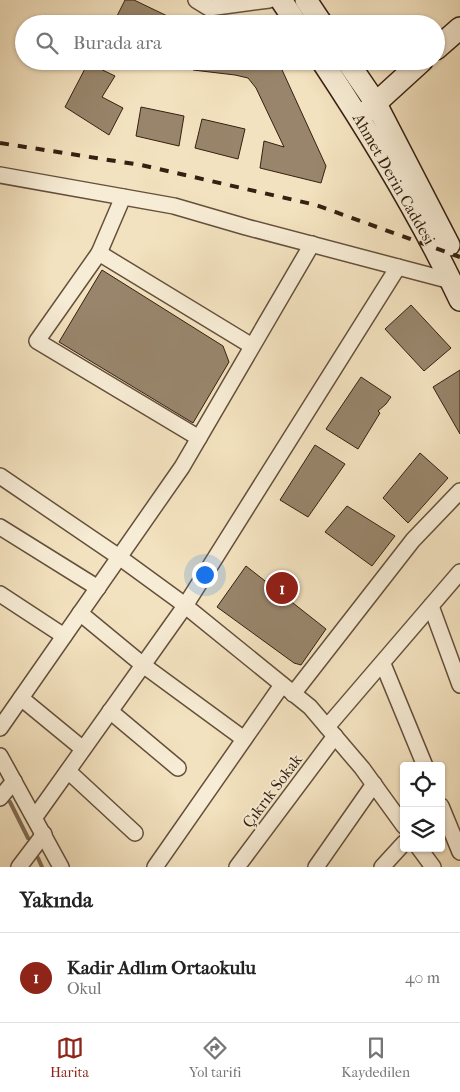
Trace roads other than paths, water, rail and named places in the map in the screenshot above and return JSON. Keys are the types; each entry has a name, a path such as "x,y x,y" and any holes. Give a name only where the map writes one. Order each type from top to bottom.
{"main road":[{"path":"281,0 291,15"},
{"path":"306,0 316,15"},
{"path":"445,41 460,28"},
{"name":"Ahmet Derin Caddesi","path":"328,70 360,118 436,248 455,273"},
{"name":"Ahmet Derin Caddesi","path":"353,70 375,102 455,273 460,300"},
{"path":"360,118 375,102 412,70"}],"street":[{"path":"196,0 209,8 269,0"},
{"path":"0,175 174,206 398,267 455,273"},
{"path":"123,197 99,253 37,341 199,438"},
{"path":"0,728 182,467 312,244"},
{"path":"99,253 252,346"},
{"path":"35,817 185,606 398,267"},
{"path":"0,476 119,557 185,606 310,707 362,768 400,820"},
{"path":"155,867 244,739 413,540 460,491"},
{"path":"0,527 98,588"},
{"name":"Çıkrık Sokak","path":"237,867 331,732 383,664 460,572"},
{"path":"0,594 64,636"},
{"path":"431,606 460,685"},
{"path":"80,613 143,665 244,739"},
{"path":"383,664 423,762"},
{"path":"21,698 83,749"},
{"path":"110,711 178,768"},
{"path":"0,756 61,867"},
{"path":"68,771 135,833"},
{"path":"0,798 14,781"},
{"path":"316,867 374,784"},
{"path":"441,807 460,852"},
{"path":"19,867 44,834"},
{"path":"382,867 400,847"},
{"path":"423,852 433,867"}],"waterway":[{"path":"10,802 28,838"},
{"path":"38,858 42,867"}],"railway":[{"path":"0,143 141,165 316,205 460,257"}],"place":[{"name":"Kadir Adlım Ortaokulu","path":"282,588"}]}
